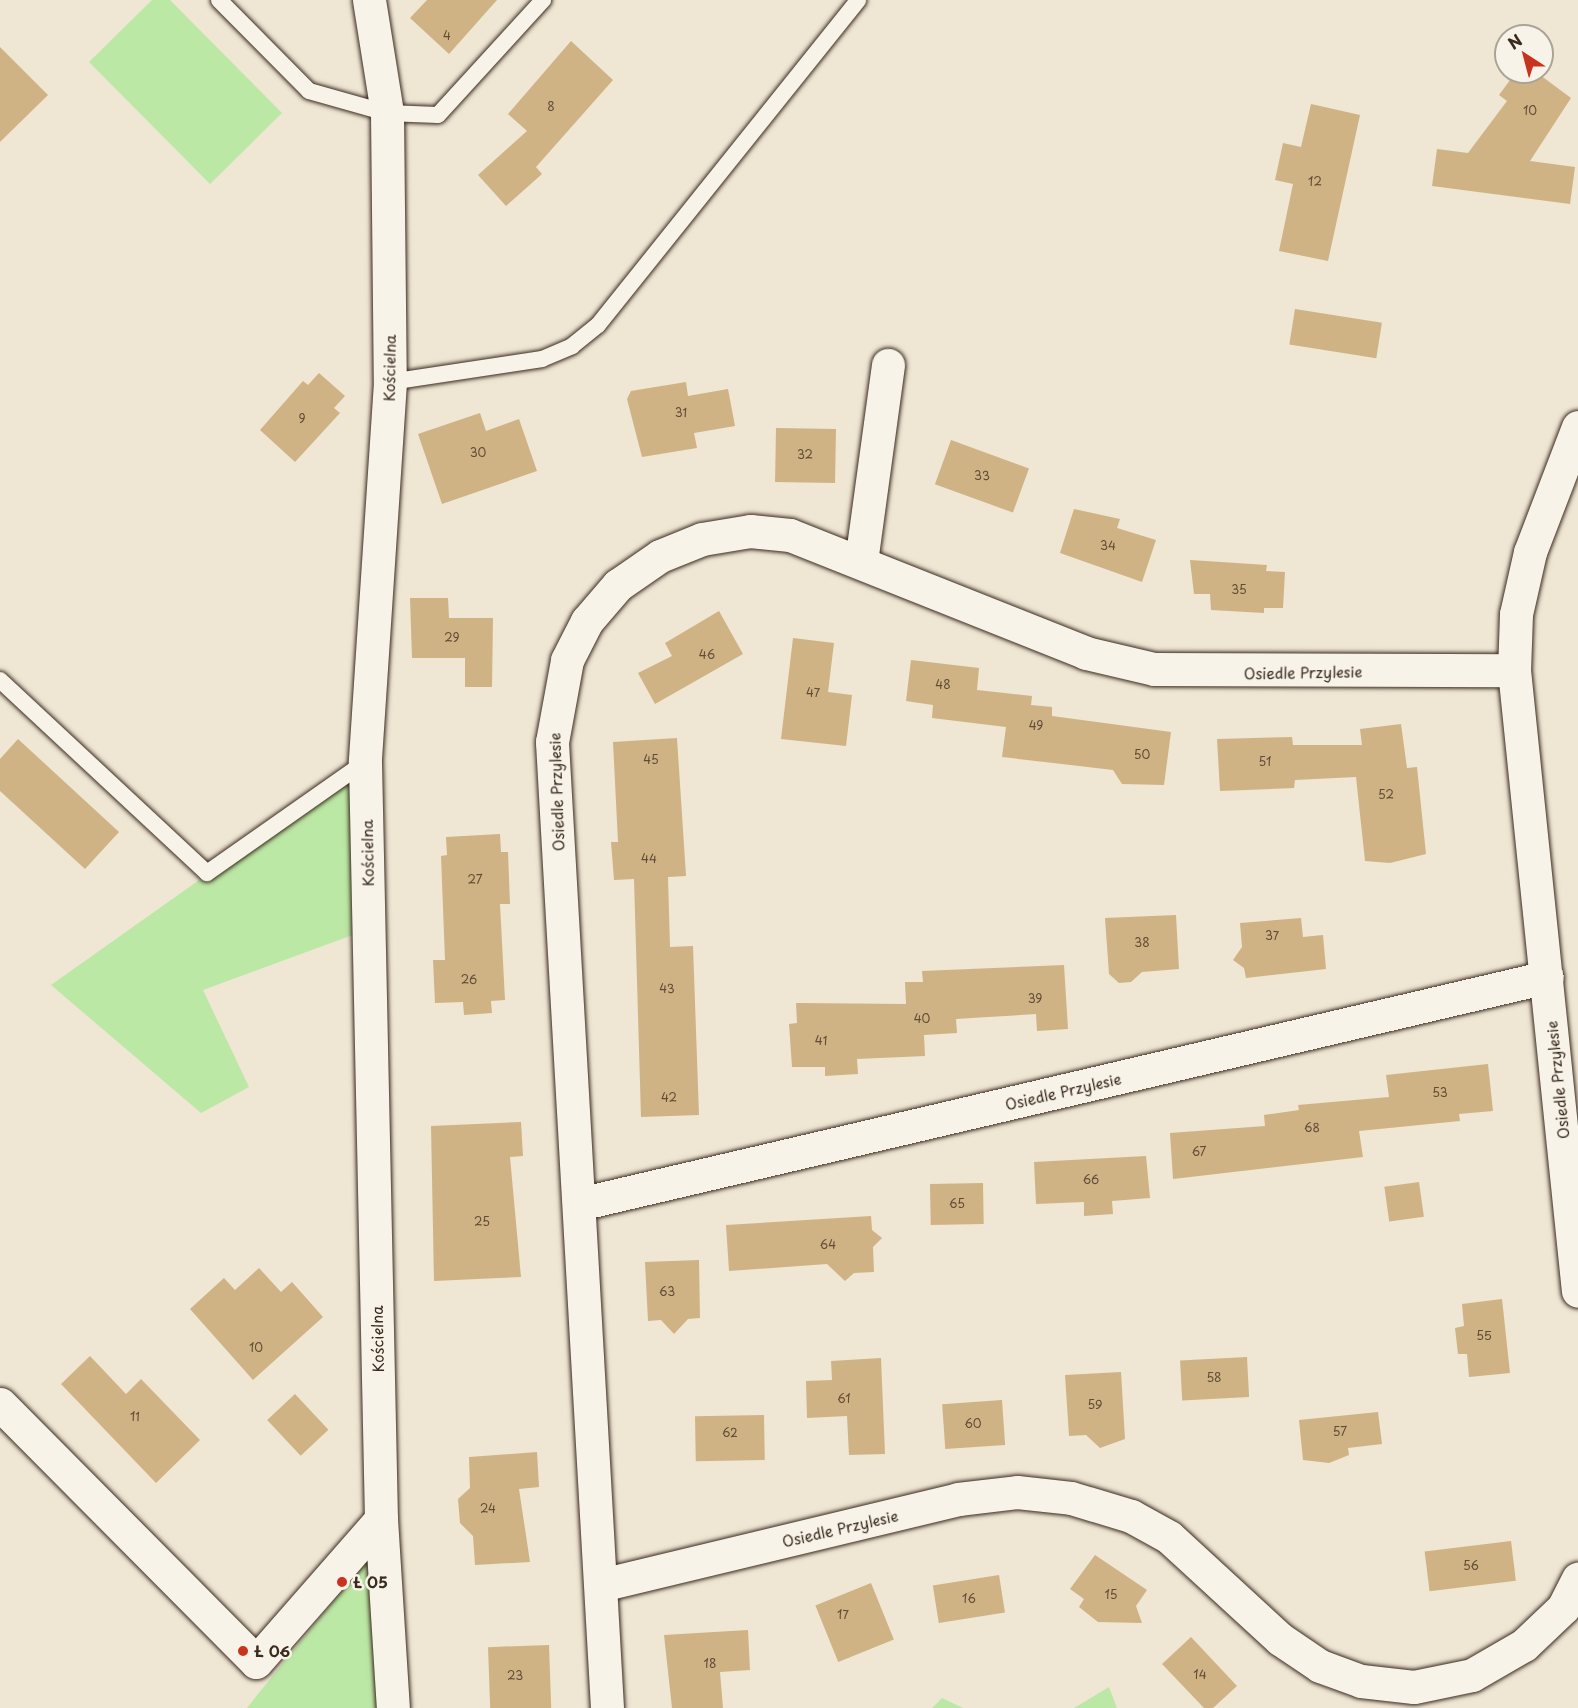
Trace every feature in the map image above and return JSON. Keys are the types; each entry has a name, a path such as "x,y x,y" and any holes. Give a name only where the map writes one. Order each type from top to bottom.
{"street":[{"name":"Kościelna","path":"369,0 387,113 390,382 365,762 381,1519 393,1708"},
{"path":"861,562 888,365"},
{"name":"Osiedle Przylesie","path":"1578,427 1530,552 1516,614 1514,670 1578,1291"},
{"name":"Osiedle Przylesie","path":"607,1708 552,742 567,660 587,621 618,585 660,556 702,539 750,531 790,535 1076,649 1154,669 1514,670"},
{"name":"Osiedle Przylesie","path":"579,1204 1546,976"},
{"path":"0,1404 256,1662 381,1519"},
{"name":"Osiedle Przylesie","path":"601,1585 958,1499 1017,1492 1071,1498 1131,1516 1169,1537 1280,1639 1320,1666 1410,1697 1472,1675 1524,1645 1563,1608 1578,1580"}],"lane":[{"path":"219,0 309,91 387,113 438,115 543,0"},
{"path":"390,382 542,359 572,346 597,325 858,0"},
{"path":"0,680 207,873 365,762"}],"green space":[{"path":"152,0 170,0 282,113 210,184 89,62"},
{"path":"350,773 358,933 203,990 249,1087 201,1113 51,985"},
{"path":"370,1556 382,1708 247,1708 254,1699"},
{"path":"1109,1687 1117,1708 1074,1708"},
{"path":"942,1698 963,1708 932,1708"}],"building":[{"path":"427,0 497,0 449,54 410,18"},
{"path":"571,41 613,80 536,167 542,174 506,206 478,175 527,131 508,114"},
{"path":"0,47 48,95 0,142"},
{"path":"1507,84 1552,84 1571,98 1530,161 1575,167 1570,204 1432,186 1437,149 1468,153 1507,101 1499,95"},
{"path":"1311,104 1360,115 1328,261 1279,251 1293,184 1275,180 1283,143 1301,147"},
{"path":"1295,309 1382,323 1376,358 1289,345"},
{"path":"319,373 345,396 334,408 340,413 295,462 260,430 303,381 308,385"},
{"path":"686,382 688,396 728,389 735,426 694,433 697,448 642,457 627,399 631,391"},
{"path":"480,413 486,431 519,419 537,471 442,504 418,434"},
{"path":"776,428 836,429 835,483 775,482"},
{"path":"951,440 1029,468 1013,513 935,484"},
{"path":"1074,509 1120,519 1117,528 1156,540 1142,582 1060,553"},
{"path":"1190,560 1267,565 1266,571 1285,572 1283,608 1264,608 1264,613 1211,610 1210,594 1194,594"},
{"path":"410,598 448,598 449,618 493,618 492,687 465,687 465,658 412,658"},
{"path":"719,611 743,654 655,704 638,673 672,656 665,643"},
{"path":"793,638 834,643 828,692 852,695 846,746 781,739"},
{"path":"911,660 979,668 977,690 1032,696 1031,705 1052,707 1052,716 1171,732 1164,785 1122,784 1113,770 1002,757 1006,727 932,718 933,705 906,701"},
{"path":"1401,724 1407,768 1417,767 1426,854 1390,863 1365,861 1356,777 1295,780 1294,788 1220,791 1217,739 1292,737 1293,745 1362,745 1360,729"},
{"path":"677,738 686,876 668,877 670,947 693,946 699,1115 641,1117 634,879 614,880 611,842 618,842 613,742"},
{"path":"18,739 119,832 85,869 0,791 0,759"},
{"path":"500,834 501,852 508,852 510,904 500,904 505,1000 491,1001 492,1013 464,1015 463,1002 435,1003 433,960 445,960 441,856 447,855 446,837"},
{"path":"1176,915 1179,969 1142,972 1131,982 1119,983 1109,974 1105,918"},
{"path":"1301,918 1303,937 1323,935 1326,969 1246,978 1244,968 1233,960 1242,947 1240,923"},
{"path":"1064,965 1068,1029 1037,1031 1036,1014 956,1019 957,1033 924,1035 925,1056 857,1059 858,1074 825,1076 825,1067 792,1067 789,1024 797,1023 796,1003 906,1004 905,982 923,982 922,971"},
{"path":"1488,1064 1493,1111 1459,1114 1460,1121 1359,1131 1363,1157 1173,1179 1170,1133 1265,1126 1264,1115 1299,1110 1298,1105 1389,1097 1386,1075"},
{"path":"521,1122 523,1156 510,1157 521,1277 434,1281 431,1126"},
{"path":"1146,1156 1150,1198 1112,1201 1113,1214 1084,1216 1084,1202 1036,1204 1034,1162"},
{"path":"1419,1182 1424,1217 1389,1222 1384,1187"},
{"path":"983,1183 984,1224 931,1225 930,1184"},
{"path":"871,1216 872,1230 882,1238 873,1247 874,1272 854,1273 845,1281 827,1264 729,1271 726,1225"},
{"path":"699,1260 700,1318 688,1319 674,1334 661,1320 648,1321 645,1262"},
{"path":"259,1268 281,1292 292,1282 323,1317 253,1380 190,1309 224,1278 235,1290"},
{"path":"1502,1299 1510,1373 1469,1377 1467,1354 1458,1354 1455,1328 1464,1326 1462,1304"},
{"path":"90,1356 126,1394 141,1379 200,1440 156,1483 61,1384"},
{"path":"1247,1357 1249,1397 1182,1400 1180,1361"},
{"path":"881,1358 885,1454 849,1455 847,1416 807,1418 806,1381 832,1380 831,1361"},
{"path":"1121,1372 1125,1439 1100,1448 1086,1435 1069,1436 1065,1375"},
{"path":"295,1394 328,1430 301,1456 267,1420"},
{"path":"1002,1400 1005,1445 945,1449 942,1404"},
{"path":"1378,1412 1382,1444 1348,1448 1349,1455 1329,1463 1303,1460 1299,1420"},
{"path":"764,1415 765,1460 696,1461 695,1416"},
{"path":"537,1452 539,1487 519,1489 530,1562 475,1565 473,1536 460,1523 458,1499 470,1488 469,1457"},
{"path":"1511,1541 1516,1581 1430,1591 1425,1552"},
{"path":"1095,1555 1147,1590 1136,1606 1142,1623 1098,1622 1079,1607 1084,1599 1070,1589"},
{"path":"999,1575 1005,1613 939,1623 933,1585"},
{"path":"871,1583 894,1640 838,1662 815,1605"},
{"path":"748,1630 750,1670 720,1672 723,1708 672,1708 664,1635"},
{"path":"1191,1637 1237,1686 1213,1708 1204,1708 1162,1664"},
{"path":"549,1645 551,1708 490,1708 488,1647"}],"place":[{"name":"Ł 05","path":"342,1582"},
{"name":"Ł 06","path":"243,1651"}]}
